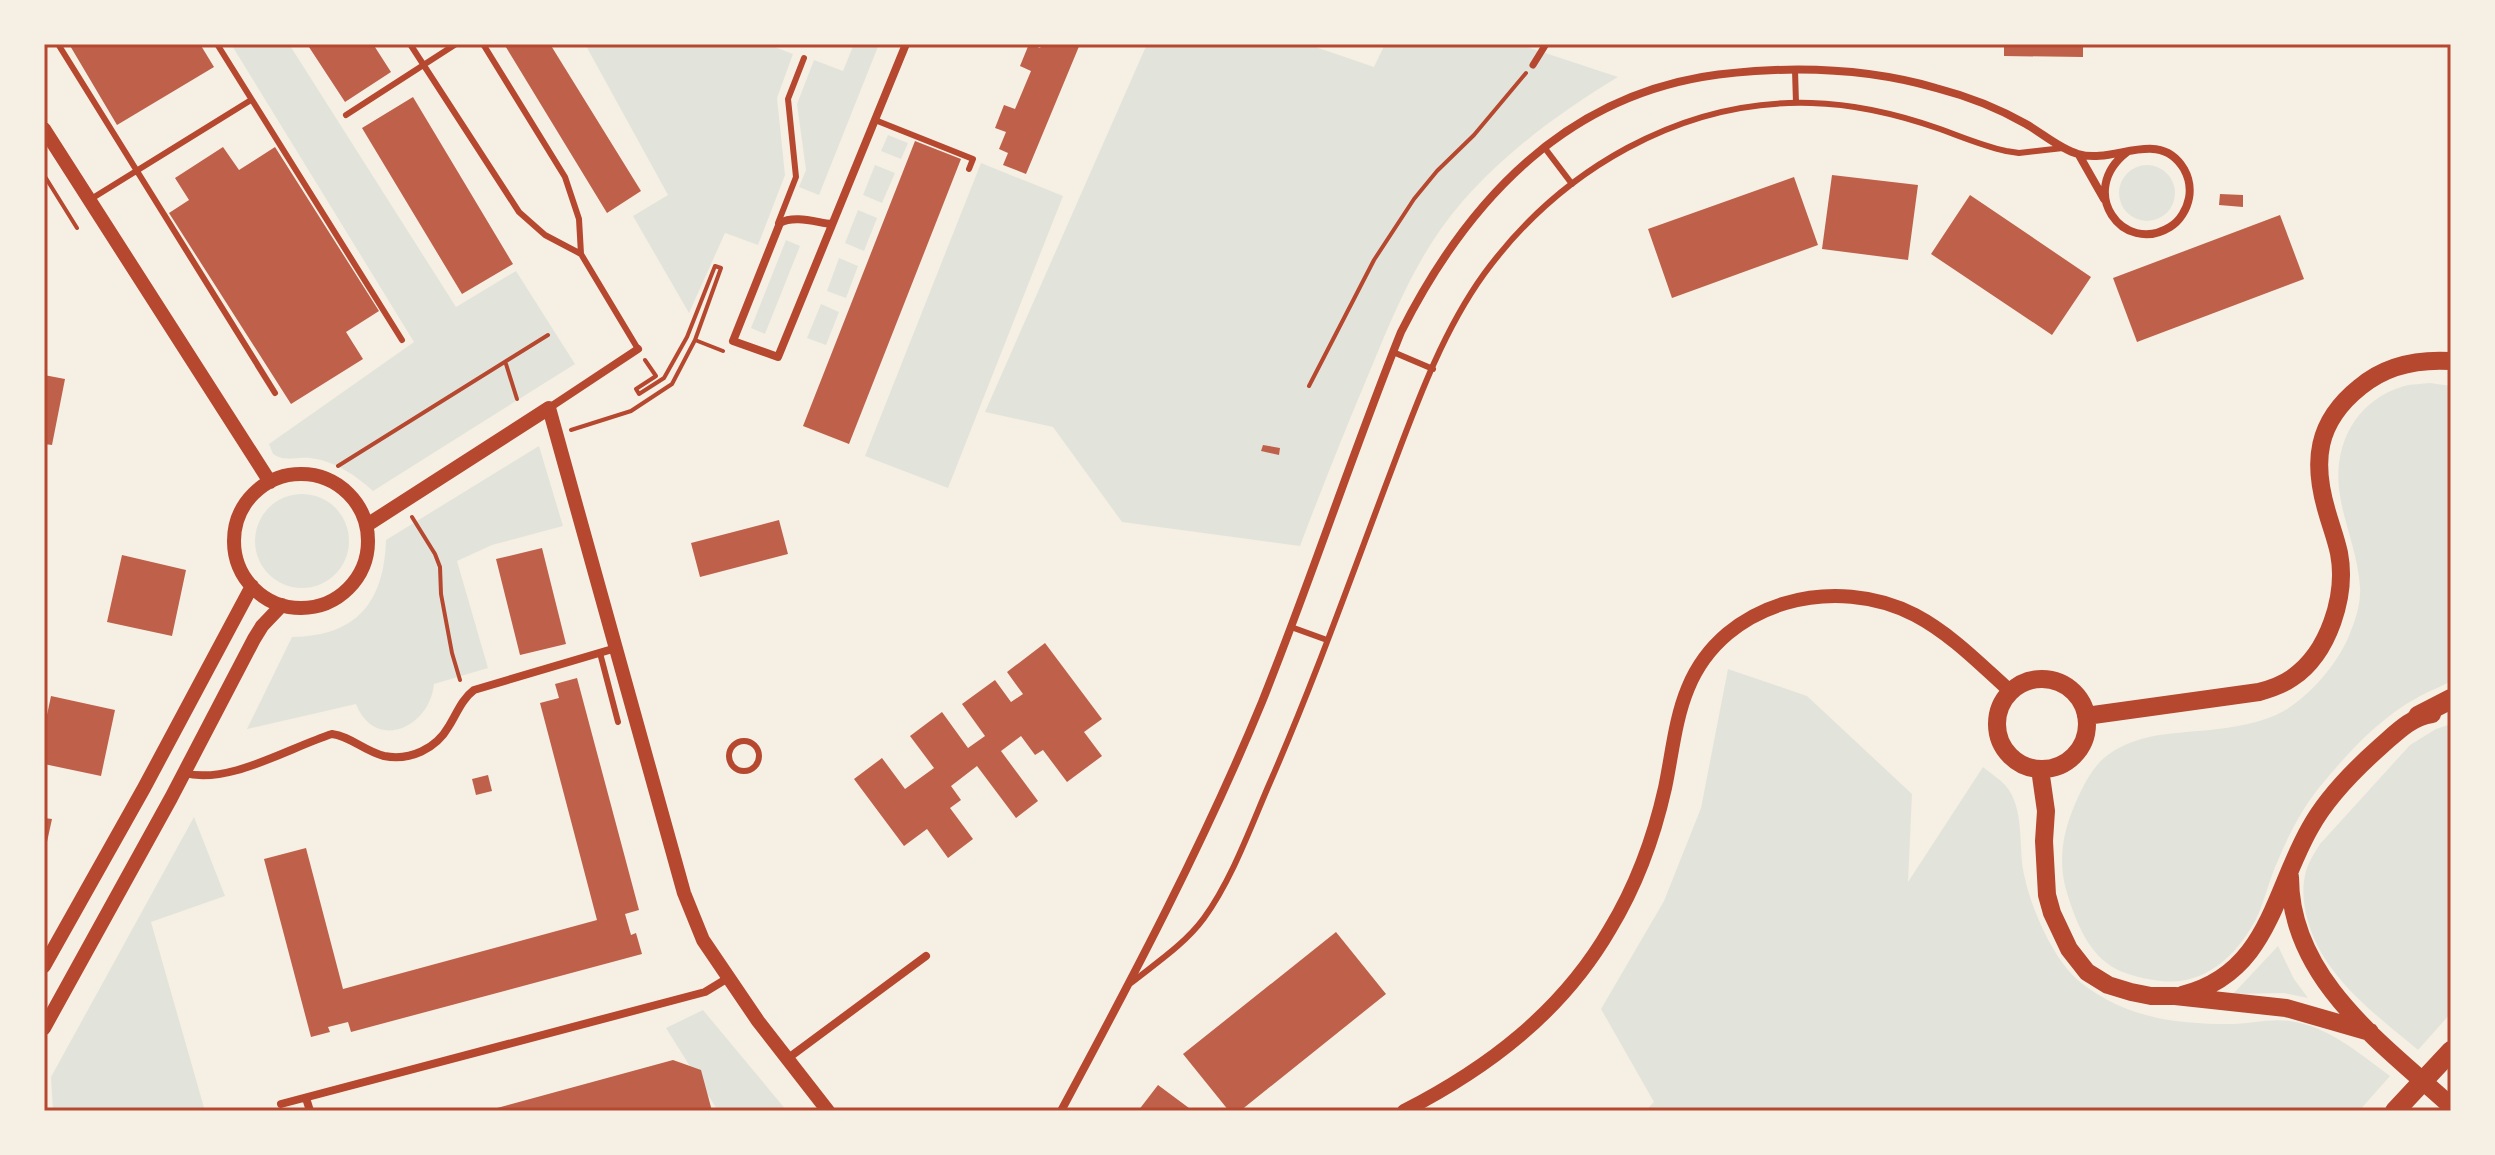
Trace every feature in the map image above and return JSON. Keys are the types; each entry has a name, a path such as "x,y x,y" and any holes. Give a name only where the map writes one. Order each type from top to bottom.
{"highway":[{"path":"2418,716 2451,699"},
{"path":"2395,1111 2451,1051"}],"main road":[{"path":"2086,716 2259,692 2283,684 2301,671 2327,634 2340,588 2339,553 2318,474 2319,454 2327,426 2350,395 2379,374 2412,362 2451,361"},
{"path":"2047,679 2073,691 2086,716 2082,743 2074,754 2064,763 2040,769 2015,760 1998,735 1997,720 2010,691 2021,683 2033,680 2047,679"},
{"path":"2175,996 2215,981 2248,954 2268,923 2310,827 2335,794 2376,750 2418,716 2451,710"},
{"path":"2040,769 2046,811 2047,895 2052,913 2074,957 2087,972 2108,985 2151,996 2286,1008 2370,1032"},
{"path":"2290,871 2292,903 2299,934 2327,986 2370,1032 2451,1106"}],"street":[{"path":"831,224 791,219 783,220 777,227 733,341 778,357 906,44"},
{"path":"1533,65 1546,44"},
{"path":"1061,1111 1129,985 1222,794 1291,627 1393,352 1418,298 1458,237 1518,167 1595,114 1667,85 1703,76 1795,70 1851,72 1938,88 2002,112 2079,155 2127,152 2141,148 2155,148 2169,153 2180,162 2190,189 2182,216 2160,232 2146,234 2120,224 2110,214 2079,155"},
{"path":"44,129 270,482"},
{"path":"2105,201 2107,173 2115,161 2127,152"},
{"path":"367,525 638,349"},
{"path":"549,408 684,893 703,940 728,978 828,1111"},
{"path":"294,474 310,474 331,480 354,499 367,525 368,549 364,564 347,591 318,606 295,608 268,599 252,586 241,570 236,555 236,524 252,496 270,482 294,474"},
{"path":"44,966 252,586"},
{"path":"1404,1111 1451,1087 1508,1047 1556,1002 1589,962 1622,908 1645,854 1664,791 1681,709 1691,681 1729,633 1746,621 1773,607 1804,597 1841,595 1874,599 1932,624 2010,691"},
{"path":"44,1028 257,633 282,605"},
{"path":"184,773 221,775 332,734 385,756 416,754 446,731 461,704 474,690 617,648"},
{"path":"787,1059 926,956"},
{"path":"281,1104 705,992 728,978"},
{"path":"306,1098 310,1111"}],"lane":[{"path":"58,44 275,393"},
{"path":"217,44 402,340"},
{"path":"410,44 519,212 545,235 581,254"},
{"path":"346,115 456,44"},
{"path":"483,44 569,184 579,219 581,254 638,349"},
{"path":"777,227 796,177 788,99 804,58"},
{"path":"1795,70 1796,103"},
{"path":"89,200 251,100"},
{"path":"1129,985 1182,942 1211,907 1261,804 1408,427 1457,317 1484,274 1527,225 1572,184 1646,137 1713,113 1752,105 1831,104 1922,123 2006,151 2031,153 2066,148"},
{"path":"875,120 973,159 969,169"},
{"path":"1544,147 1572,184"},
{"path":"1393,352 1433,369"},
{"path":"1291,627 1327,640"},
{"path":"600,653 618,722"},
{"path":"745,740 755,744 759,753 758,763 751,770 736,769 730,761 732,747 745,740"}],"path":[{"path":"1309,386 1374,260 1414,199 1533,65"},
{"path":"44,175 77,228"},
{"path":"556,434 631,411 672,384 695,340 721,268 715,266 687,337 664,378 639,394 636,389 656,376 638,349"},
{"path":"338,466 548,335"},
{"path":"695,340 727,353 733,341"},
{"path":"506,363 517,399"},
{"path":"414,520 440,567 441,594 460,680"}],"shaded area":[{"path":"231,44 289,44 456,307 516,271 575,364 373,491 352,474 328,462 310,458 282,458 273,454 269,444 414,342"},
{"path":"585,44 767,44 793,54 777,98 785,175 758,245 725,233 689,313 633,216 668,195"},
{"path":"854,44 879,44 819,195 799,187 806,170 797,104 814,60 843,71"},
{"path":"1147,44 1307,44 1374,67 1385,44 1518,44 1618,77 1555,118 1516,149 1479,183 1447,220 1421,260 1390,323 1300,546 1122,522 1053,427 985,412"},
{"path":"888,135 908,143 901,159 881,151"},
{"path":"981,163 1063,196 948,488 865,456"},
{"path":"875,165 895,173 882,203 863,195"},
{"path":"2147,165 2167,173 2175,193 2167,213 2147,221 2127,213 2119,193 2127,173"},
{"path":"858,210 877,218 864,251 845,243"},
{"path":"786,240 800,246 765,334 751,328"},
{"path":"839,258 858,266 846,298 827,291"},
{"path":"821,304 839,312 826,345 807,338"},
{"path":"2430,383 2451,386 2451,681 2388,717 2318,789 2289,835 2258,915 2231,954 2206,973 2177,981 2144,978 2116,969 2098,955 2084,936 2064,882 2062,861 2066,829 2086,782 2104,758 2137,740 2228,728 2276,715 2298,701 2328,671 2343,649 2360,600 2356,562 2339,489 2340,455 2345,439 2361,412 2373,401 2404,386"},
{"path":"539,446 563,526 492,545 457,561 488,668 434,684 423,712 401,728 388,730 376,727 365,719 356,704 247,729 292,637 334,630 350,622 373,598 380,581 386,540"},
{"path":"293,494 311,494 336,507 346,523 349,541 346,559 336,575 311,588 293,588 268,575 255,550 255,532 268,507"},
{"path":"1728,669 1807,696 1912,794 1908,882 1983,767 2004,783 2012,795 2018,815 2023,869 2030,898 2051,945 2080,982 2132,1011 2169,1020 2229,1024 2282,1020 2304,1024 2343,1042 2390,1076 2359,1111 1645,1111 1654,1102 1601,1009 1664,901 1701,808"},
{"path":"2451,724 2451,1013 2418,1050 2350,991 2323,956 2306,914 2304,882 2306,871 2320,844 2410,745"},
{"path":"194,817 225,896 151,922 205,1111 53,1111 51,1077"},
{"path":"2278,946 2294,979 2308,998 2284,993 2233,994"},
{"path":"703,1010 787,1111 718,1111 666,1028"}],"building":[{"path":"69,44 200,44 214,67 117,125"},
{"path":"307,44 373,44 391,72 345,102"},
{"path":"504,44 550,44 641,191 607,213"},
{"path":"1029,44 1040,48 1042,44 1080,44 1026,174 1003,165 1008,153 999,149 1006,132 995,128 1004,105 1015,109 1031,71 1020,66"},
{"path":"2004,44 2083,44 2083,57 2004,56"},
{"path":"413,97 513,264 462,294 362,128"},
{"path":"915,141 961,159 849,444 803,426"},
{"path":"223,147 239,170 275,147 379,311 346,332 363,359 291,404 169,213 189,200 175,178"},
{"path":"1832,175 1918,185 1908,260 1822,249"},
{"path":"1794,177 1818,245 1672,298 1648,229"},
{"path":"2220,194 2243,195 2243,207 2219,205"},
{"path":"1970,195 2091,277 2052,335 1931,254"},
{"path":"2280,215 2304,279 2137,342 2113,278"},
{"path":"44,375 65,379 52,445 44,444"},
{"path":"1263,445 1280,448 1279,455 1261,451"},
{"path":"779,520 788,554 700,577 691,543"},
{"path":"542,548 566,644 520,655 496,559"},
{"path":"122,555 186,570 172,636 107,622"},
{"path":"1045,643 1102,719 1084,732 1102,756 1067,782 1043,750 1035,755 1021,736 1001,751 1038,801 1016,818 977,766 951,786 961,800 950,808 973,839 948,858 927,829 904,846 854,779 882,758 905,789 934,768 910,736 942,712 968,748 985,736 962,704 995,680 1011,702 1023,694 1007,672"},
{"path":"577,678 639,910 625,914 631,935 636,933 642,954 351,1032 348,1022 328,1027 330,1032 311,1037 264,859 306,848 343,989 597,920 540,703 559,698 555,684"},
{"path":"51,696 115,710 101,776 44,764 44,729"},
{"path":"488,775 492,791 476,795 472,779"},
{"path":"44,818 52,819 45,851 44,851"},
{"path":"1336,932 1386,994 1240,1111 1229,1111 1183,1054"},
{"path":"673,1060 701,1070 712,1111 486,1111"},
{"path":"1158,1085 1193,1111 1138,1111"}]}
